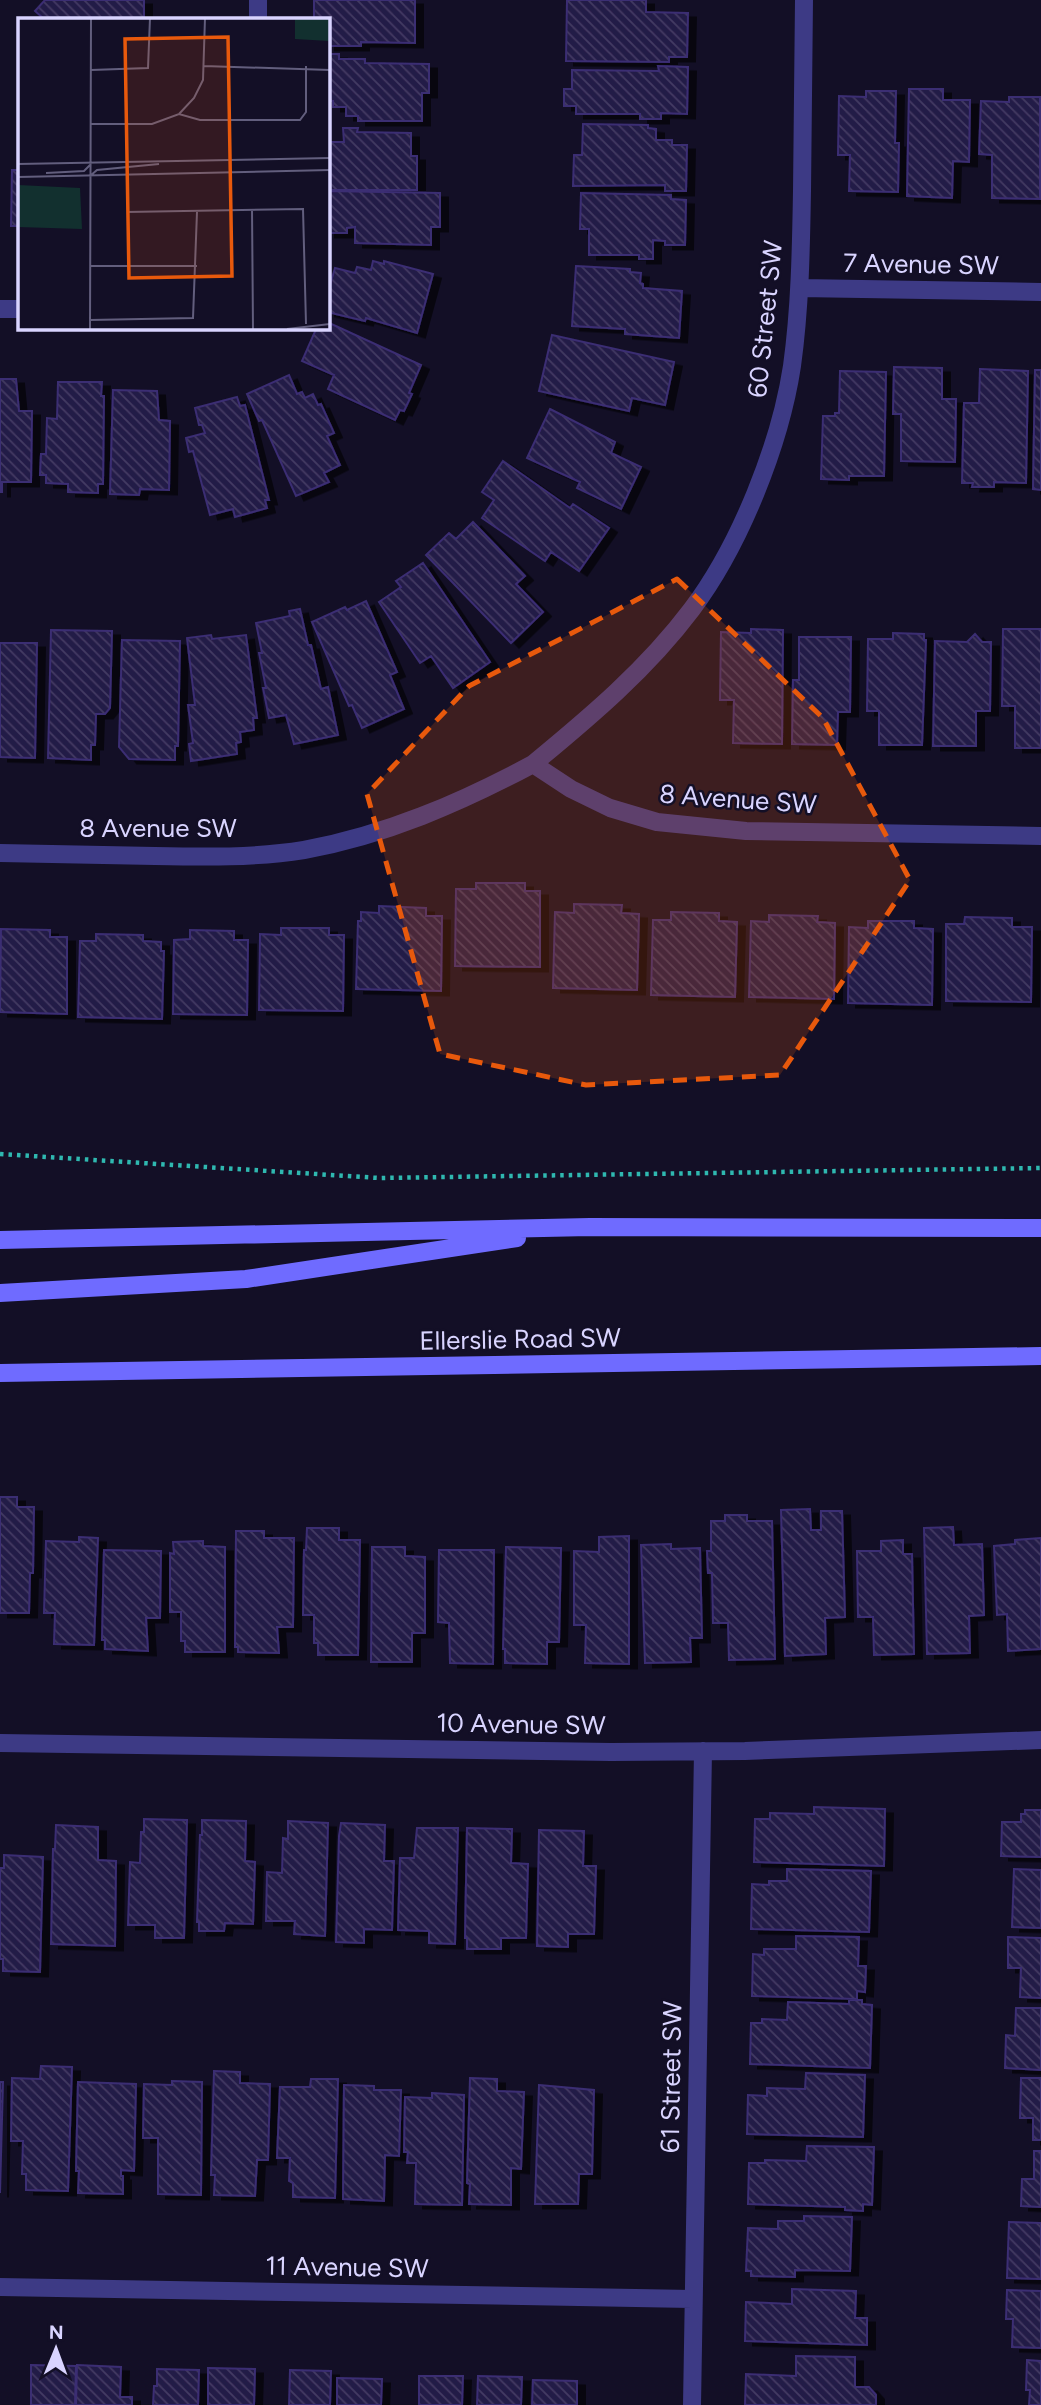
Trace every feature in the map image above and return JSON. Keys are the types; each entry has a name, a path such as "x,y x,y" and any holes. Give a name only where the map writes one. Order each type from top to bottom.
{"main road":[{"path":"0,1240 590,1227 1041,1228"},
{"path":"0,1293 246,1279 590,1227"},
{"name":"Ellerslie Road SW","path":"0,1373 1041,1356"}],"street":[{"path":"258,0 258,18"},
{"name":"60 Street SW","path":"533,764 601,708 650,659 693,609 754,499 779,424 792,368 800,288 804,0"},
{"name":"7 Avenue SW","path":"800,288 1041,292"},
{"path":"0,309 18,309"},
{"name":"8 Avenue SW","path":"0,853 210,857 302,850 360,838 411,821 474,796 533,764 571,789 610,808 657,822 746,831 1041,836"},
{"name":"10 Avenue SW","path":"0,1743 611,1752 1041,1740"},
{"name":"61 Street SW","path":"692,2405 703,1751"},
{"name":"11 Avenue SW","path":"0,2287 692,2299"}],"path":[{"path":"0,1154 379,1178 1041,1167"}],"highlighted area":[{"path":"677,579 823,718 910,880 780,1075 586,1085 440,1054 367,794 469,686"}],"building":[{"path":"45,0 144,0 144,18 43,18 35,11"},
{"path":"314,0 415,0 415,43 361,42 361,46 329,46 329,18 314,18"},
{"path":"567,0 646,0 646,12 688,13 687,57 669,57 669,62 566,61"},
{"path":"329,54 339,54 339,59 365,59 365,63 429,64 429,93 422,93 422,121 358,121 358,116 346,116 346,107 333,107 333,101 329,101"},
{"path":"658,66 688,67 687,114 661,113 661,119 640,119 640,114 576,114 576,106 564,106 564,89 572,89 572,70 659,71"},
{"path":"909,89 943,89 943,100 970,100 969,162 953,161 952,198 907,196"},
{"path":"866,91 896,91 898,192 849,191 850,155 838,155 839,96 866,97"},
{"path":"1009,97 1040,97 1040,199 992,198 992,155 979,154 981,101 1009,102"},
{"path":"583,124 648,125 648,128 656,129 656,140 672,140 672,145 687,145 686,191 665,191 665,185 573,186 574,155 582,155"},
{"path":"343,128 358,128 357,132 411,133 411,156 417,156 417,190 329,190 329,142 344,142"},
{"path":"12,170 18,170 18,226 11,226"},
{"path":"329,191 440,193 440,227 431,227 431,245 355,243 355,227 347,228 347,233 329,233"},
{"path":"581,193 671,195 671,199 686,200 685,245 665,245 665,241 653,240 653,259 639,259 639,255 589,255 589,229 580,229"},
{"path":"373,261 384,264 384,261 433,274 417,333 366,318 365,321 329,312 329,288 335,268 355,273 357,267 371,270"},
{"path":"576,266 630,269 630,272 641,273 640,283 643,288 682,291 679,338 625,334 625,329 572,326"},
{"path":"329,323 421,365 404,411 400,410 395,420 328,389 334,375 302,361 316,329 329,329"},
{"path":"552,335 674,362 665,405 632,398 629,411 539,391"},
{"path":"894,367 942,368 942,399 956,399 955,462 901,461 901,414 893,414"},
{"path":"980,369 1028,371 1026,483 994,482 994,487 972,487 973,483 962,483 964,403 979,403"},
{"path":"1035,370 1041,370 1041,490 1033,489"},
{"path":"840,371 886,372 884,476 849,476 849,480 821,479 823,416 835,416 835,413 839,413"},
{"path":"289,375 297,394 302,392 305,398 313,394 318,405 321,404 334,433 327,436 340,465 324,473 329,482 296,496 262,420 259,421 247,394"},
{"path":"0,379 16,379 19,411 32,411 31,482 2,482 2,492 0,492"},
{"path":"58,382 102,382 103,484 98,484 98,493 68,492 68,484 46,483 46,475 40,475 41,454 46,454 47,418 57,419"},
{"path":"113,390 157,391 159,420 170,421 169,490 140,489 139,495 110,494"},
{"path":"237,397 240,406 245,405 269,500 265,500 267,508 235,517 233,509 210,515 193,451 189,452 186,438 205,433 202,425 199,425 195,408"},
{"path":"550,409 615,442 611,453 641,467 621,509 577,488 580,482 527,458"},
{"path":"503,461 570,508 573,504 609,528 579,571 551,552 545,561 482,518 494,500 482,492"},
{"path":"473,522 525,576 516,584 543,612 511,643 426,555 449,533 456,539"},
{"path":"423,563 490,662 453,688 431,656 420,663 379,602 401,587 396,581"},
{"path":"366,601 397,672 390,675 404,709 362,728 352,705 349,706 312,622"},
{"path":"300,609 321,689 328,687 338,735 294,744 286,715 269,718 256,623 290,616 289,611"},
{"path":"751,629 783,630 782,744 733,743 734,700 720,700 721,632 751,633"},
{"path":"1003,629 1041,629 1041,748 1015,748 1015,706 1002,706"},
{"path":"51,630 112,631 110,708 105,714 96,714 95,745 91,745 91,760 48,758"},
{"path":"893,633 924,634 926,640 922,745 879,745 879,711 867,711 868,639 893,639"},
{"path":"975,634 982,642 991,642 990,711 976,711 976,746 933,746 935,641 967,642"},
{"path":"211,635 212,639 246,635 257,718 253,718 254,730 240,732 241,742 236,743 237,754 191,761 189,744 193,743 188,705 195,705 187,638"},
{"path":"799,637 851,637 850,712 838,712 837,745 792,744 793,680 799,680"},
{"path":"122,640 180,641 178,746 175,746 175,760 129,759 119,747"},
{"path":"0,643 37,643 35,758 0,757"},
{"path":"476,883 525,883 525,891 540,891 540,967 455,966 456,889 476,889"},
{"path":"574,904 622,905 621,913 639,914 637,990 553,988 555,912 574,913"},
{"path":"379,906 426,908 426,916 442,916 441,991 356,989 358,921 361,921 361,912 379,913"},
{"path":"671,912 719,913 719,921 737,922 735,997 651,995 653,920 671,920"},
{"path":"769,915 818,916 817,922 835,923 834,999 749,997 751,921 769,922"},
{"path":"965,917 1012,918 1012,927 1032,927 1031,1002 946,1001 946,924 964,924"},
{"path":"868,921 914,921 914,928 933,929 932,1005 848,1003 849,927 868,928"},
{"path":"281,928 329,928 329,935 344,935 343,1011 259,1010 260,934 281,935"},
{"path":"1,929 50,930 50,937 67,937 67,1014 0,1012"},
{"path":"190,930 234,931 234,940 248,940 247,1015 173,1014 174,940 190,939"},
{"path":"96,934 143,935 143,941 161,942 161,951 164,951 162,1019 78,1017 80,941 96,941"},
{"path":"0,1497 17,1497 17,1507 34,1507 33,1573 30,1573 29,1613 0,1613"},
{"path":"810,1509 811,1530 821,1530 821,1511 842,1511 845,1617 825,1618 826,1654 785,1656 781,1510"},
{"path":"725,1515 747,1515 747,1521 772,1521 775,1659 729,1660 728,1623 713,1623 712,1573 708,1573 707,1551 711,1551 711,1521 725,1521"},
{"path":"953,1527 954,1545 982,1544 984,1615 969,1616 970,1653 927,1654 924,1528"},
{"path":"307,1528 339,1528 339,1540 360,1540 358,1655 318,1655 318,1643 314,1643 314,1615 303,1615"},
{"path":"236,1531 264,1531 264,1538 294,1538 293,1627 277,1627 279,1653 238,1652 238,1647 235,1647"},
{"path":"629,1536 629,1664 585,1663 586,1625 574,1625 574,1551 599,1552 599,1537"},
{"path":"79,1537 98,1538 94,1645 54,1644 55,1613 44,1613 46,1541 79,1542"},
{"path":"1041,1538 1041,1649 1008,1651 1007,1614 997,1615 994,1546 1015,1544 1015,1540"},
{"path":"903,1540 903,1554 912,1554 914,1654 874,1655 873,1617 858,1617 857,1551 881,1551 881,1541"},
{"path":"203,1541 203,1546 225,1547 225,1652 185,1652 185,1641 181,1641 181,1612 170,1612 170,1553 174,1554 173,1542"},
{"path":"671,1544 671,1549 700,1548 702,1638 690,1638 691,1662 645,1663 641,1545"},
{"path":"372,1547 405,1547 405,1556 425,1557 425,1633 412,1633 412,1662 371,1662"},
{"path":"506,1547 561,1548 559,1642 547,1642 547,1664 505,1663 503,1649"},
{"path":"104,1550 161,1551 160,1618 146,1618 148,1651 105,1649 105,1640 102,1640"},
{"path":"439,1550 494,1550 493,1664 450,1663 449,1623 438,1622"},
{"path":"814,1807 885,1809 884,1866 754,1862 755,1819 770,1819 770,1813 814,1814"},
{"path":"1025,1810 1041,1810 1041,1857 1001,1856 1002,1822 1021,1822 1021,1814 1025,1814"},
{"path":"144,1819 187,1820 184,1938 155,1938 155,1925 128,1925 130,1862 140,1863"},
{"path":"202,1820 246,1821 245,1861 255,1862 253,1924 225,1923 224,1931 199,1931 197,1922"},
{"path":"288,1821 328,1823 325,1936 294,1934 295,1921 266,1921 267,1872 282,1873 283,1838 288,1839"},
{"path":"341,1823 385,1825 384,1861 394,1861 392,1930 364,1929 364,1943 336,1942"},
{"path":"56,1825 98,1827 98,1860 116,1861 115,1946 51,1944"},
{"path":"417,1828 458,1828 455,1944 429,1943 429,1931 398,1930 400,1858 414,1858"},
{"path":"467,1828 512,1829 511,1863 528,1864 526,1938 501,1938 501,1949 467,1949"},
{"path":"539,1830 584,1831 583,1866 596,1866 594,1934 568,1934 568,1947 537,1946"},
{"path":"4,1855 43,1857 40,1972 3,1971 3,1959 0,1959 0,1868 4,1868"},
{"path":"787,1869 871,1871 869,1932 751,1929 752,1884 769,1885 769,1881 787,1881"},
{"path":"1014,1869 1041,1870 1041,1928 1012,1927"},
{"path":"796,1936 859,1937 858,1966 866,1966 865,1992 857,1991 857,1999 752,1996 753,1954 764,1955 764,1949 796,1949"},
{"path":"1008,1937 1041,1938 1041,1998 1020,1997 1021,1968 1008,1968"},
{"path":"849,2000 862,2000 862,2004 872,2005 870,2068 750,2064 751,2023 762,2023 762,2019 787,2020 788,2002 849,2004"},
{"path":"1016,2008 1041,2008 1041,2070 1005,2068 1006,2035 1015,2036"},
{"path":"41,2066 72,2067 68,2191 26,2190 26,2174 22,2174 23,2141 11,2141 12,2078 40,2079"},
{"path":"214,2071 240,2072 240,2083 270,2084 268,2160 257,2160 255,2196 214,2195 215,2175 211,2175"},
{"path":"806,2073 865,2075 863,2137 747,2134 748,2095 767,2096 767,2088 805,2089"},
{"path":"470,2078 497,2079 497,2091 524,2092 521,2169 511,2168 511,2205 469,2204 470,2184 467,2183"},
{"path":"1021,2078 1041,2078 1041,2140 1033,2140 1033,2118 1020,2118"},
{"path":"311,2079 338,2079 335,2198 293,2197 293,2183 289,2181 290,2158 277,2158 280,2087 310,2087"},
{"path":"172,2081 202,2082 201,2195 158,2194 158,2138 143,2138 144,2084 172,2085"},
{"path":"0,2082 3,2082 0,2193"},
{"path":"78,2082 136,2084 134,2171 121,2170 123,2194 78,2193"},
{"path":"344,2085 374,2086 374,2090 401,2090 399,2156 385,2155 384,2201 343,2199"},
{"path":"539,2085 594,2090 592,2174 579,2174 578,2204 535,2204"},
{"path":"432,2093 464,2095 462,2205 415,2204 416,2163 407,2163 408,2152 404,2152 405,2097 432,2098"},
{"path":"807,2146 874,2147 872,2205 863,2204 863,2211 845,2210 845,2207 748,2204 749,2163 765,2163 765,2160 806,2161"},
{"path":"1034,2151 1041,2151 1041,2207 1021,2206 1022,2179 1034,2179"},
{"path":"804,2216 852,2217 850,2271 795,2270 795,2277 751,2276 751,2271 746,2271 748,2228 778,2229 778,2221 804,2221"},
{"path":"1009,2222 1041,2223 1041,2279 1007,2278"},
{"path":"792,2289 856,2291 855,2318 867,2318 867,2345 745,2341 746,2302 792,2304"},
{"path":"1007,2290 1041,2291 1041,2348 1012,2347 1013,2319 1006,2319"},
{"path":"796,2356 855,2357 855,2387 869,2387 876,2395 876,2405 745,2405 746,2374 796,2376"},
{"path":"1027,2360 1041,2361 1041,2405 1029,2405 1030,2390 1026,2390"},
{"path":"31,2365 76,2366 75,2405 31,2405"},
{"path":"77,2365 121,2367 120,2397 132,2397 132,2405 76,2405"},
{"path":"208,2368 255,2369 254,2405 208,2405"},
{"path":"157,2369 199,2370 198,2405 153,2405"},
{"path":"290,2370 331,2371 330,2405 289,2405"},
{"path":"419,2376 463,2376 462,2405 419,2405"},
{"path":"478,2376 522,2377 521,2405 477,2405"},
{"path":"337,2378 382,2379 381,2405 337,2405"},
{"path":"533,2380 577,2381 577,2405 532,2405"}]}
